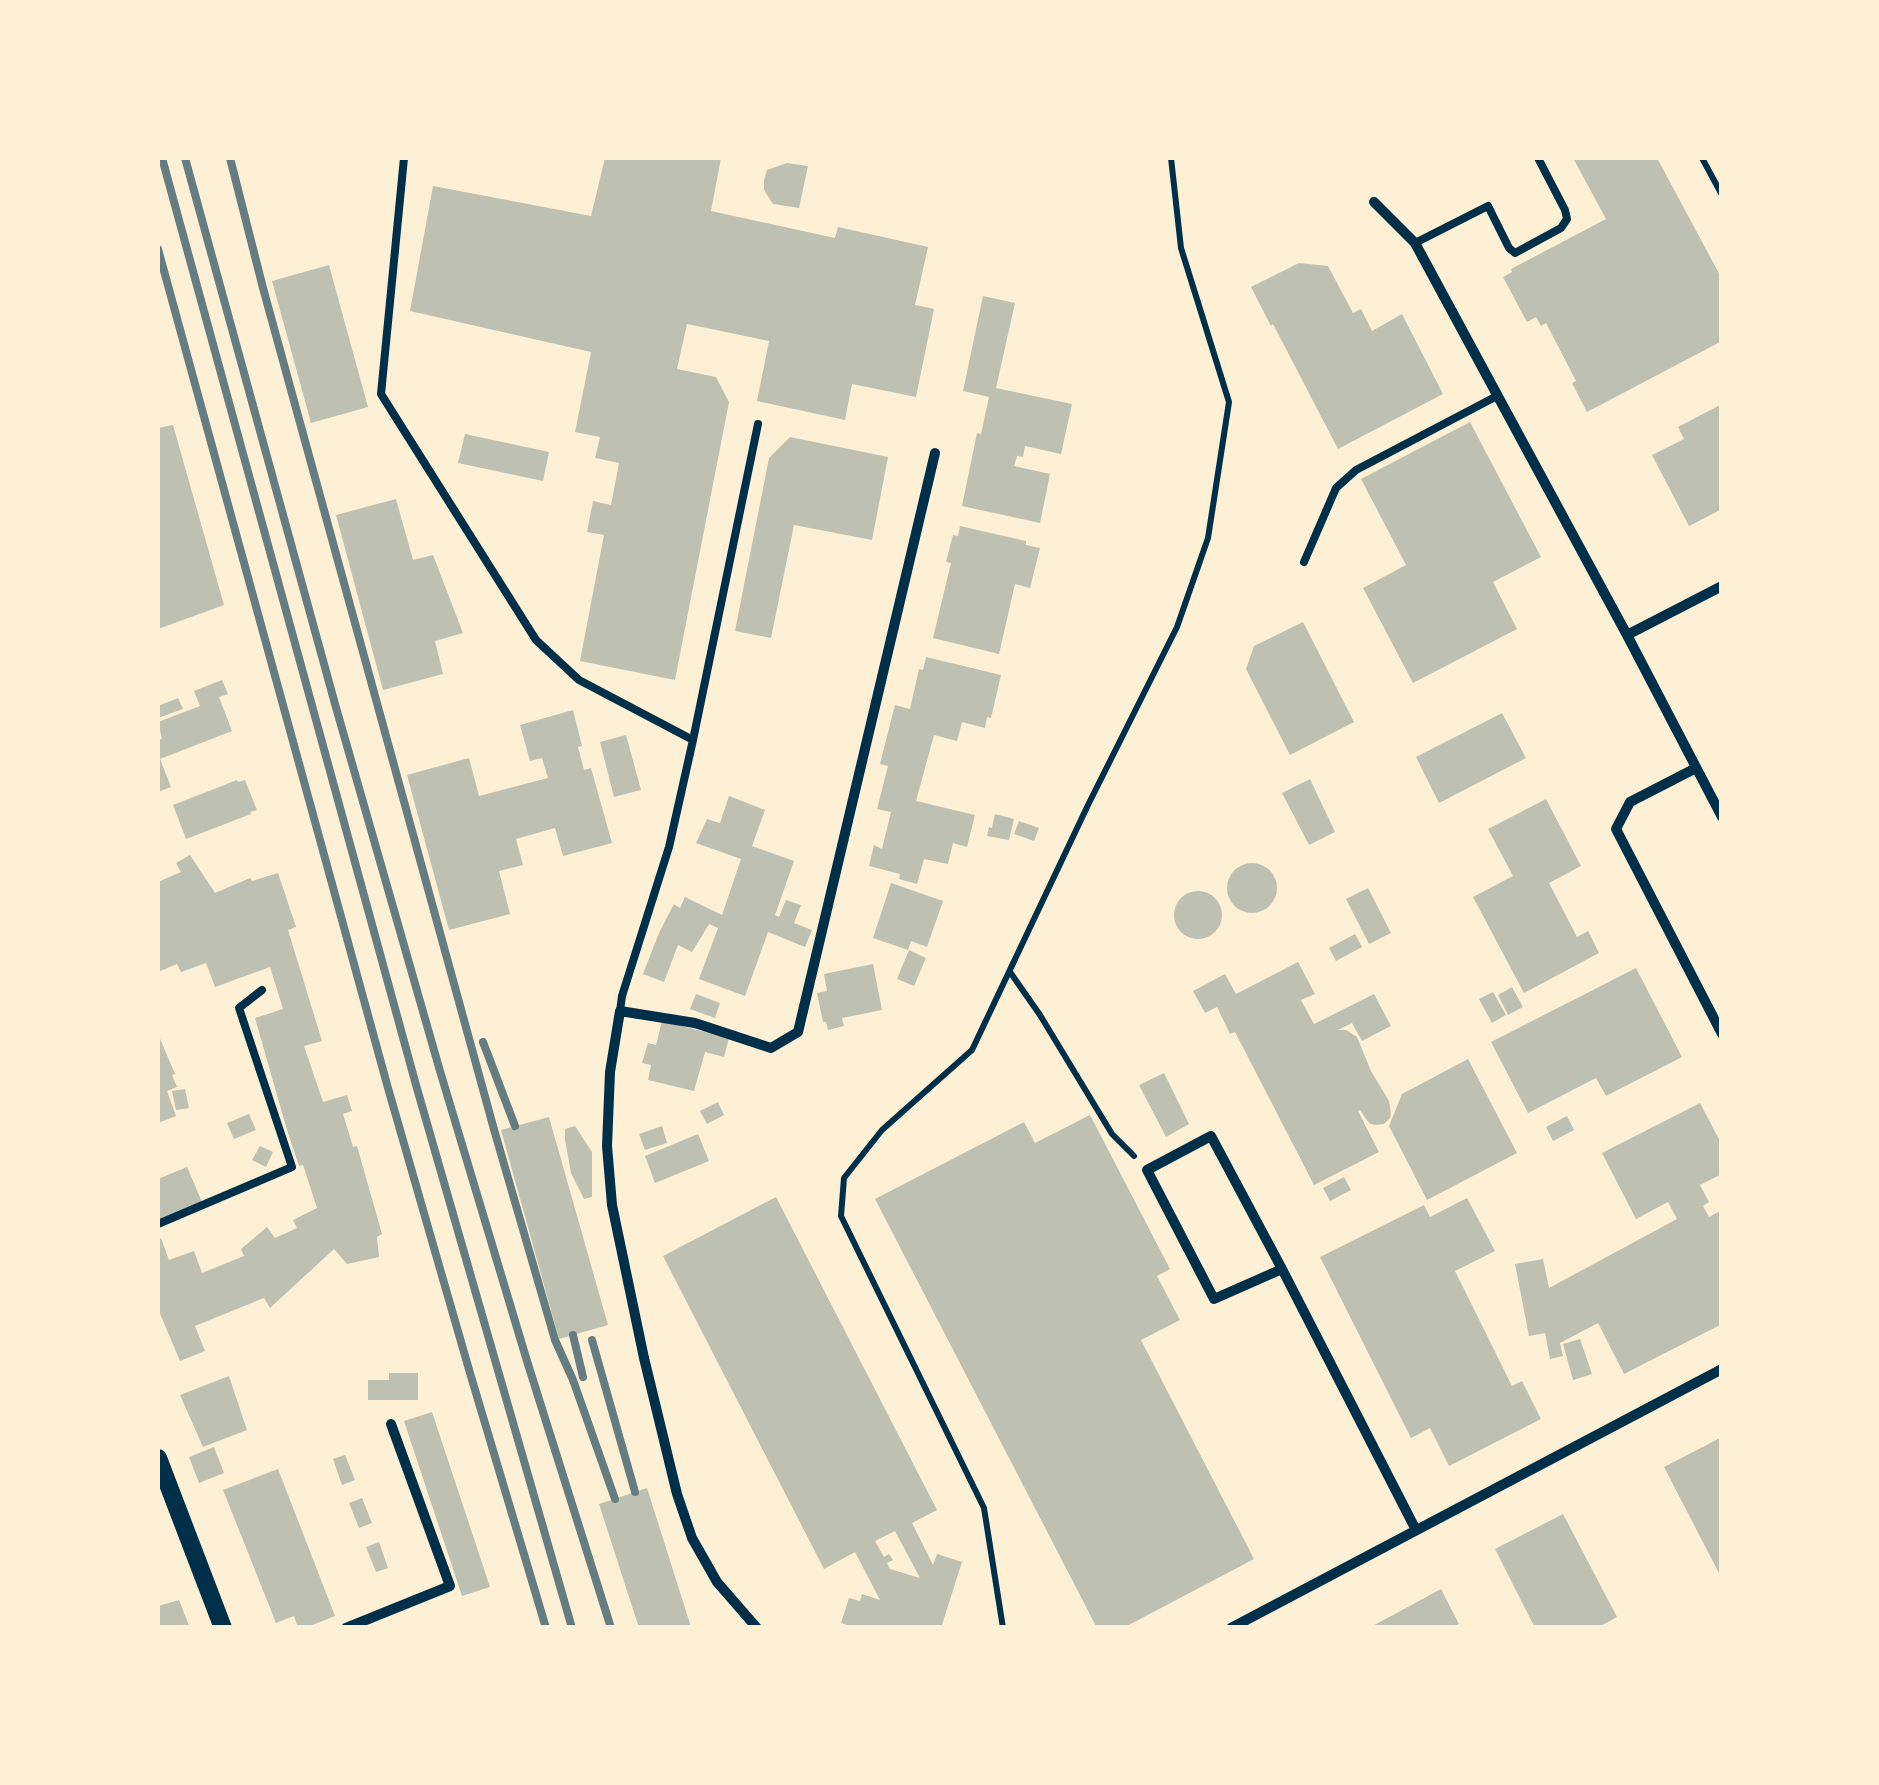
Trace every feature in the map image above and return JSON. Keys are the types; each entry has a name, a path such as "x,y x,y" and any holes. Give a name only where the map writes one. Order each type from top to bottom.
{"street":[{"path":"1374,202 1415,243 1722,817"},
{"path":"753,1626 716,1582 692,1538 677,1494 612,1205 607,1146 610,1072 620,1011 695,1022 771,1048 798,1032 935,453"},
{"path":"1627,635 1722,586"},
{"path":"1696,768 1630,802 1616,829 1722,1034"},
{"path":"1282,1269 1214,1299 1147,1170 1211,1136 1282,1269 1416,1530"},
{"path":"1231,1628 1722,1369"},
{"path":"346,1628 450,1586 391,1424"},
{"path":"158,1458 223,1628"}],"lane":[{"path":"404,158 381,394 536,640 580,680 693,740"},
{"path":"1415,243 1488,206 1508,248 1515,252 1561,228 1566,219 1564,210 1538,158"},
{"path":"1304,562 1336,488 1356,470 1497,396"},
{"path":"620,1011 668,847 758,424"},
{"path":"158,1224 292,1167 239,1008 262,990"}],"path":[{"path":"1002,1628 984,1508 840,1216 844,1178 882,1130 972,1050 1177,627 1208,538 1229,402 1181,248 1171,158"},
{"path":"1702,158 1722,195"},
{"path":"1009,971 1112,1134 1147,1170"}],"building":[{"path":"605,158 721,158 711,211 835,238 838,227 928,247 915,305 934,309 916,397 852,384 845,420 757,401 769,341 687,324 677,369 716,377 729,402 675,680 580,661 604,535 587,532 593,501 611,505 619,463 595,458 600,437 575,432 591,352 410,311 433,186 591,216"},
{"path":"1573,158 1657,158 1722,279 1722,341 1587,412 1546,323 1541,326 1536,317 1527,322 1503,277 1511,269 1606,219"},
{"path":"787,163 808,166 799,208 773,204 764,190 767,170"},
{"path":"1299,263 1328,266 1353,313 1361,309 1372,331 1402,314 1443,394 1338,449 1251,287"},
{"path":"329,265 368,407 311,423 272,281"},
{"path":"983,296 1015,303 996,388 1072,404 1061,454 1025,446 1023,457 1017,456 1014,466 1050,474 1040,523 962,506 989,397 963,391"},
{"path":"1722,404 1722,509 1689,526 1652,455 1684,439 1678,427"},
{"path":"1470,422 1541,557 1493,582 1517,629 1413,683 1363,588 1406,565 1361,479"},
{"path":"173,425 224,605 158,629 158,428"},
{"path":"465,434 549,452 543,481 458,463"},
{"path":"790,437 888,457 872,540 794,525 771,638 735,631 769,458"},
{"path":"396,499 413,560 433,555 463,633 435,641 443,674 383,690 336,515"},
{"path":"960,526 1026,541 1026,545 1040,548 1030,588 1015,584 999,654 933,638 951,563 946,562 953,535 958,536"},
{"path":"1303,622 1354,722 1290,755 1246,669 1254,646"},
{"path":"926,657 1001,675 985,728 962,722 957,741 934,735 916,801 975,815 967,847 953,843 948,864 924,859 917,884 899,879 900,874 869,866 874,845 882,849 891,812 877,809 888,766 880,764 895,705 910,709 919,669 923,670"},
{"path":"222,680 228,694 219,697 232,731 160,759 171,787 158,792 158,740 162,739 158,722 200,706 194,691"},
{"path":"178,698 183,709 158,718 158,706"},
{"path":"573,710 584,770 591,768 612,843 563,856 555,828 516,839 523,865 499,871 510,914 449,930 407,775 469,758 479,796 548,778 542,758 530,761 520,725"},
{"path":"1502,713 1526,758 1439,803 1416,757"},
{"path":"626,735 641,790 614,797 600,742"},
{"path":"1310,779 1335,832 1309,845 1282,793"},
{"path":"245,780 257,810 186,839 173,805"},
{"path":"729,796 765,810 752,846 794,861 775,915 779,917 786,900 801,905 794,923 812,930 805,947 768,932 745,996 699,979 718,928 709,924 692,952 678,945 664,982 643,974 674,904 680,908 685,897 722,915 741,859 696,843 707,819 720,823"},
{"path":"1546,799 1581,866 1549,883 1577,937 1588,931 1599,953 1524,993 1473,897 1513,876 1488,829"},
{"path":"995,814 1014,819 1009,840 987,836"},
{"path":"1019,821 1039,828 1034,841 1014,834"},
{"path":"190,855 215,893 250,878 252,881 278,873 296,927 288,930 322,1041 304,1046 323,1102 347,1095 352,1111 343,1114 353,1147 357,1146 382,1234 377,1237 379,1257 347,1264 334,1249 270,1308 264,1298 195,1326 205,1351 180,1361 158,1309 158,1240 161,1238 169,1260 194,1251 202,1273 244,1256 241,1249 267,1227 275,1238 297,1228 293,1220 317,1208 287,1130 255,1018 283,1009 270,967 215,987 206,963 181,972 177,964 158,972 158,882 181,872 176,863"},
{"path":"1252,863 1269,871 1277,888 1269,905 1252,913 1235,905 1227,888 1235,871"},
{"path":"891,883 943,901 927,947 911,941 908,950 873,938"},
{"path":"1368,888 1391,933 1369,944 1346,899"},
{"path":"1198,891 1215,898 1222,915 1215,932 1198,939 1181,932 1174,915 1181,898"},
{"path":"1355,934 1362,947 1336,961 1329,948"},
{"path":"909,950 926,958 914,986 897,979"},
{"path":"1298,962 1315,994 1301,1000 1314,1024 1374,994 1391,1026 1362,1041 1352,1023 1338,1030 1357,1037 1389,1101 1391,1113 1384,1124 1375,1125 1358,1111 1379,1152 1314,1185 1235,1032 1230,1034 1217,1007 1205,1013 1193,991 1225,974 1236,994"},
{"path":"873,964 882,1010 842,1018 844,1026 828,1030 817,993 827,991 824,974"},
{"path":"1636,968 1682,1057 1606,1096 1596,1078 1528,1113 1491,1042"},
{"path":"1512,987 1523,1007 1508,1015 1498,995"},
{"path":"1493,992 1506,1015 1492,1023 1479,999"},
{"path":"696,994 720,1003 715,1018 690,1009"},
{"path":"662,1021 729,1038 724,1057 705,1052 694,1091 648,1080 651,1065 642,1063 648,1043 656,1045"},
{"path":"158,1034 177,1087 167,1091 176,1116 158,1123"},
{"path":"1468,1059 1517,1153 1427,1200 1389,1126 1402,1094"},
{"path":"1164,1073 1189,1124 1166,1137 1139,1085"},
{"path":"185,1089 189,1108 176,1110 172,1091"},
{"path":"718,1102 724,1115 707,1124 700,1111"},
{"path":"1700,1103 1722,1145 1722,1174 1700,1185 1709,1202 1703,1206 1709,1217 1722,1210 1722,1324 1624,1374 1598,1323 1560,1343 1563,1356 1550,1359 1545,1333 1529,1336 1515,1264 1543,1259 1549,1288 1677,1219 1668,1202 1636,1219 1602,1153"},
{"path":"249,1114 256,1130 234,1139 227,1123"},
{"path":"1090,1115 1170,1269 1157,1276 1180,1320 1141,1340 1254,1559 1123,1628 1097,1628 875,1199 1024,1122 1035,1143"},
{"path":"1567,1116 1574,1130 1553,1141 1546,1127"},
{"path":"549,1117 608,1325 559,1339 501,1130"},
{"path":"575,1126 592,1152 592,1197 584,1199 571,1173 565,1140 565,1129"},
{"path":"662,1126 667,1143 645,1150 639,1134"},
{"path":"698,1134 709,1161 655,1183 645,1156"},
{"path":"260,1146 273,1152 266,1167 252,1160"},
{"path":"187,1167 202,1202 158,1220 158,1179"},
{"path":"1344,1177 1351,1190 1330,1201 1323,1188"},
{"path":"776,1197 937,1510 912,1523 933,1565 937,1554 962,1562 941,1628 857,1628 841,1623 849,1598 860,1601 862,1594 880,1600 855,1552 824,1569 663,1256","holes":["895,1531 920,1578 890,1569 887,1563 893,1560 889,1554 884,1557 875,1541"]},
{"path":"1467,1198 1495,1251 1455,1271 1512,1386 1522,1381 1541,1419 1449,1466 1430,1428 1411,1438 1320,1257 1424,1205 1430,1217"},
{"path":"1580,1339 1592,1374 1573,1380 1563,1344"},
{"path":"389,1373 418,1373 418,1400 368,1400 368,1380 389,1380"},
{"path":"229,1376 247,1430 203,1447 180,1395"},
{"path":"432,1412 490,1587 462,1596 404,1421"},
{"path":"1722,1437 1722,1579 1664,1467"},
{"path":"214,1447 224,1473 199,1483 189,1457"},
{"path":"345,1455 355,1480 342,1485 333,1459"},
{"path":"278,1469 335,1616 305,1628 298,1628 294,1616 276,1623 223,1490"},
{"path":"647,1488 691,1627 639,1628 599,1504"},
{"path":"362,1498 372,1523 359,1528 349,1503"},
{"path":"1563,1514 1617,1617 1597,1628 1535,1628 1495,1549"},
{"path":"379,1542 388,1568 376,1572 366,1547"},
{"path":"1441,1589 1459,1624 1451,1628 1369,1628"},
{"path":"179,1600 190,1628 158,1628 158,1606"}],"railway":[{"path":"162,158 416,1085 572,1628"},
{"path":"185,158 440,1071 611,1628"},
{"path":"230,158 495,1133 555,1340 615,1499"},
{"path":"158,249 388,1088 546,1628"},
{"path":"483,1042 515,1126"},
{"path":"573,1335 583,1377"},
{"path":"592,1340 635,1492"}]}
